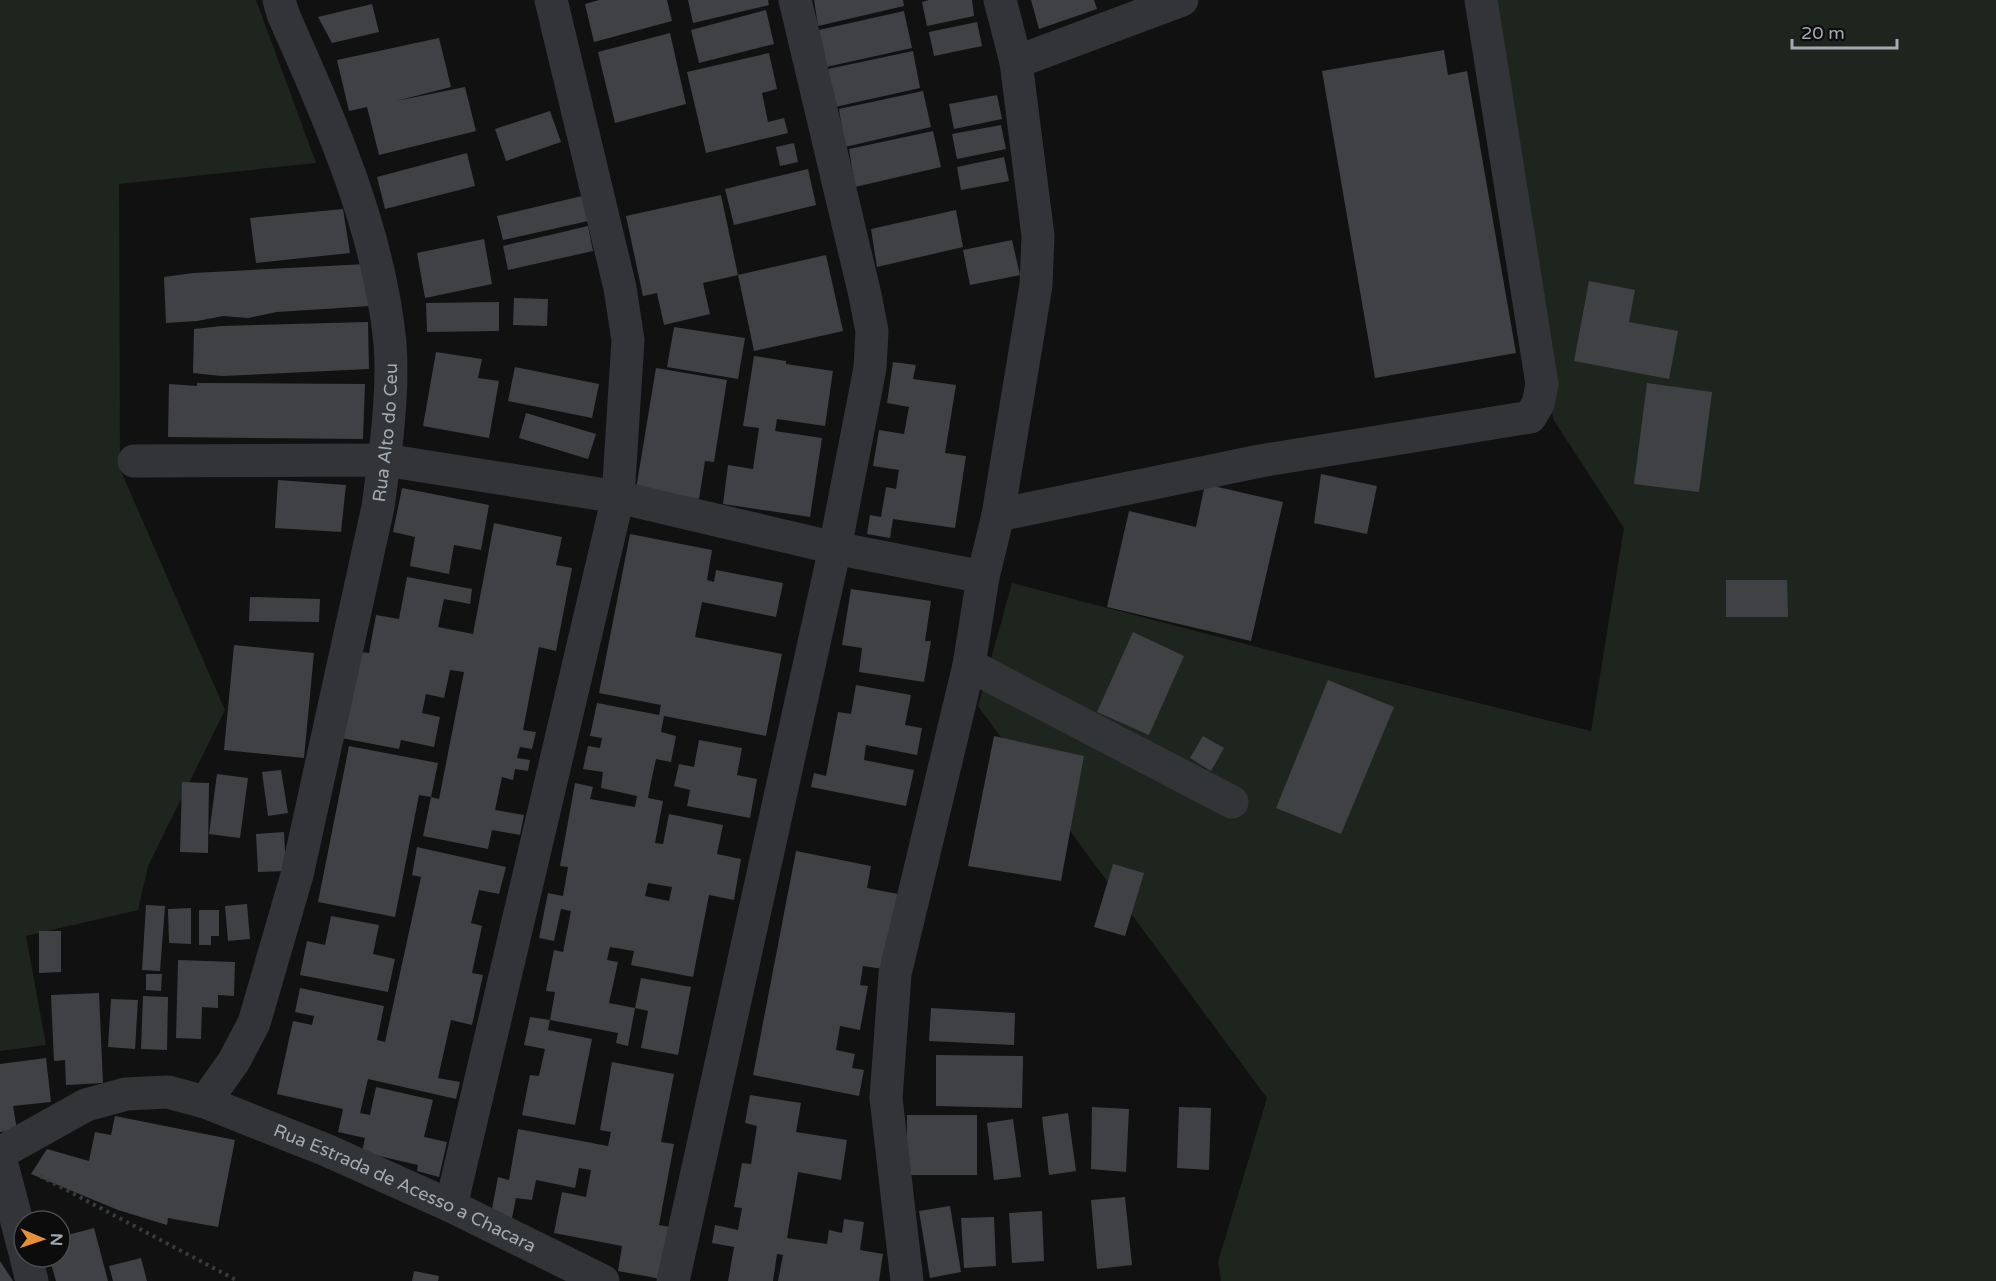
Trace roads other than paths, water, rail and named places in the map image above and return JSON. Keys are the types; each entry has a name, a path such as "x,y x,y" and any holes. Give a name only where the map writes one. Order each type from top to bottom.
{"street":[{"name":"Rua Alto do Ceu","path":"205,1102 234,1061 254,1023 297,875 378,507 385,460 390,345 383,288 369,232 323,104 279,0"},
{"path":"451,1206 618,496 628,340 620,288 552,0"},
{"path":"673,1281 835,548 870,368 872,331 854,245 795,0"},
{"path":"907,1281 886,1098 896,974 969,665 983,577 998,515 1036,285 1038,236 1016,62 1000,0"},
{"path":"1016,62 1182,0"},
{"path":"998,515 1260,461 1530,417 1538,404 1542,384 1481,0"},
{"path":"134,461 385,460 618,496 835,548 983,577"},
{"path":"969,665 1232,802"},
{"name":"Rua Estrada de Acesso a Chacara","path":"0,1155 86,1105 126,1094 168,1092 205,1102 326,1150 451,1206 603,1281"},
{"path":"0,1155 14,1209"}]}
